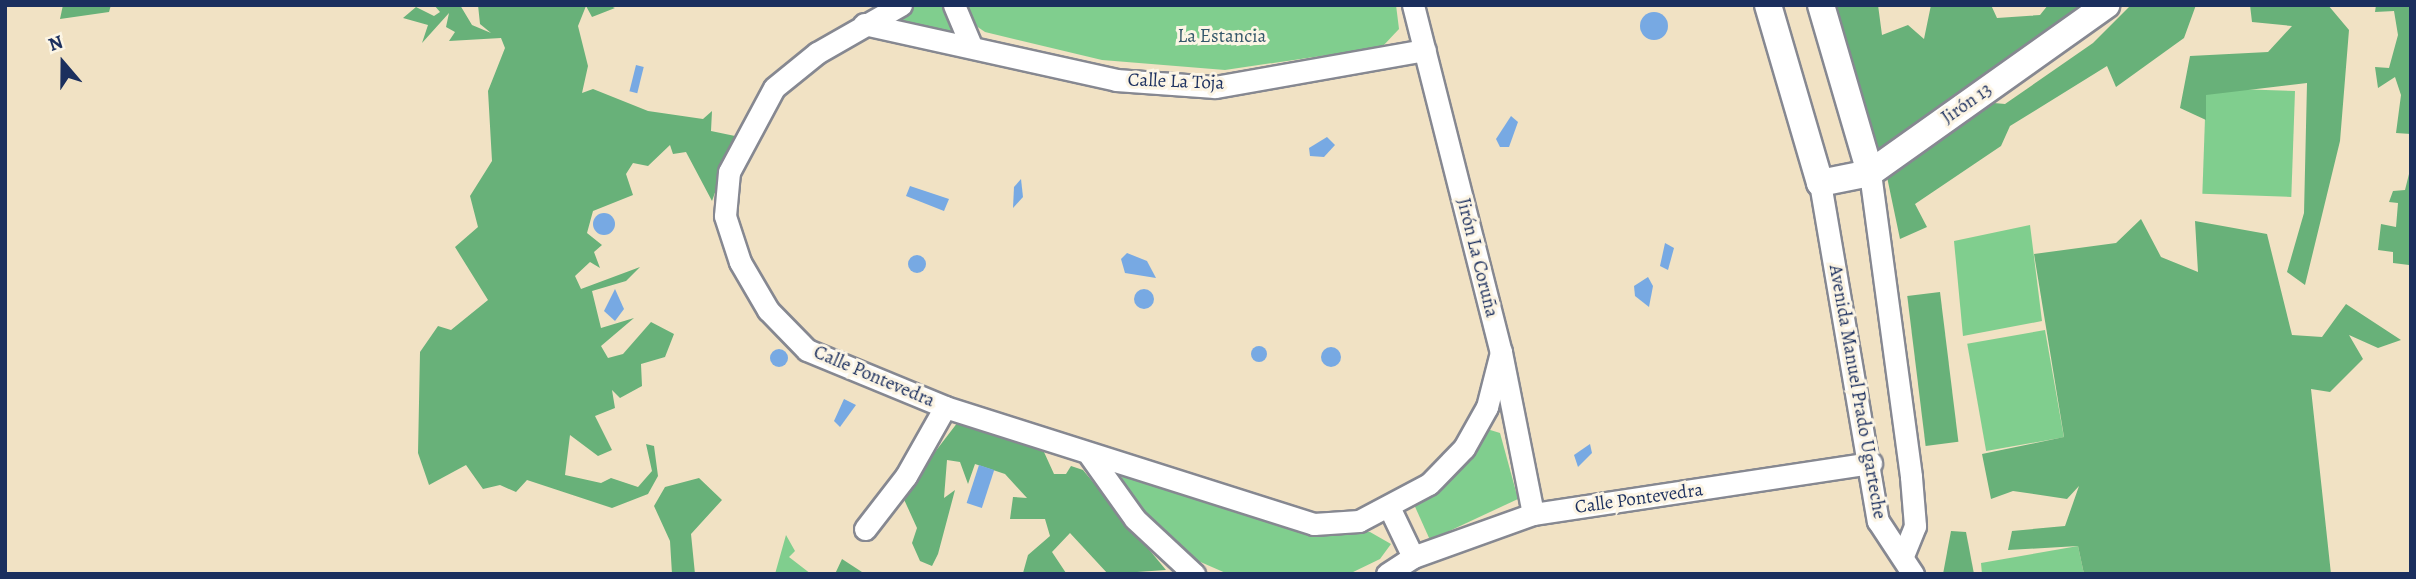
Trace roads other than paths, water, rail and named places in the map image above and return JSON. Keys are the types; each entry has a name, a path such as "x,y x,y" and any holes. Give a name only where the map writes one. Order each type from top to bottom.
{"street":[{"name":"Calle Pontevedra","path":"901,5 863,24 774,88 729,173 724,216 740,262 768,310 807,350 945,407 1090,456 1314,524 1359,521 1390,509 1429,484 1464,447 1487,407 1501,352"},
{"path":"954,5 971,43"},
{"name":"Jirón La Coruña","path":"1413,5 1501,352 1533,514"},
{"name":"Avenida Manuel Prado Ugarteche","path":"1768,5 1820,183 1882,534 1904,553 1915,526 1911,477 1870,173 1821,5"},
{"name":"Jirón 13","path":"1820,183 1870,173 2106,5"},
{"name":"Calle La Toja","path":"863,24 971,43 1116,80 1215,87 1425,50"},
{"path":"865,529 906,476 945,407"},
{"path":"1090,456 1135,519 1194,574"},
{"name":"Calle Pontevedra","path":"1387,574 1413,557 1533,514 1871,463"},
{"path":"1390,509 1413,557"},
{"path":"1904,553 1913,574"}],"water":[{"path":"1654,12 1664,16 1668,26 1664,36 1654,40 1644,36 1640,26 1644,16"},
{"path":"636,65 644,67 637,93 629,91"},
{"path":"1511,116 1518,122 1509,147 1500,147 1496,139"},
{"path":"1327,137 1335,145 1324,157 1310,156 1309,148"},
{"path":"1021,179 1023,197 1013,208 1014,187"},
{"path":"910,186 949,199 944,211 906,196"},
{"path":"600,213 608,213 615,220 615,228 608,235 600,235 593,228 593,220"},
{"path":"1665,243 1674,248 1668,270 1660,266"},
{"path":"1127,253 1147,261 1156,278 1125,273 1121,259"},
{"path":"913,255 921,255 926,264 924,271 913,273 908,268 908,260"},
{"path":"1648,277 1653,286 1649,307 1635,296 1634,286"},
{"path":"615,289 624,309 615,321 604,311"},
{"path":"1144,289 1151,292 1154,299 1151,306 1144,309 1137,306 1134,299 1137,292"},
{"path":"1256,346 1262,346 1267,354 1265,360 1256,362 1251,357 1251,351"},
{"path":"1327,347 1335,347 1341,357 1335,367 1327,367 1321,361 1321,353"},
{"path":"775,349 783,349 788,358 786,365 775,367 770,362 770,354"},
{"path":"844,399 856,405 840,427 834,421"},
{"path":"1590,444 1592,453 1578,467 1574,455"},
{"path":"979,465 994,470 982,508 967,503"}],"park label":[{"name":"La Estancia","path":"1222,37"}]}
